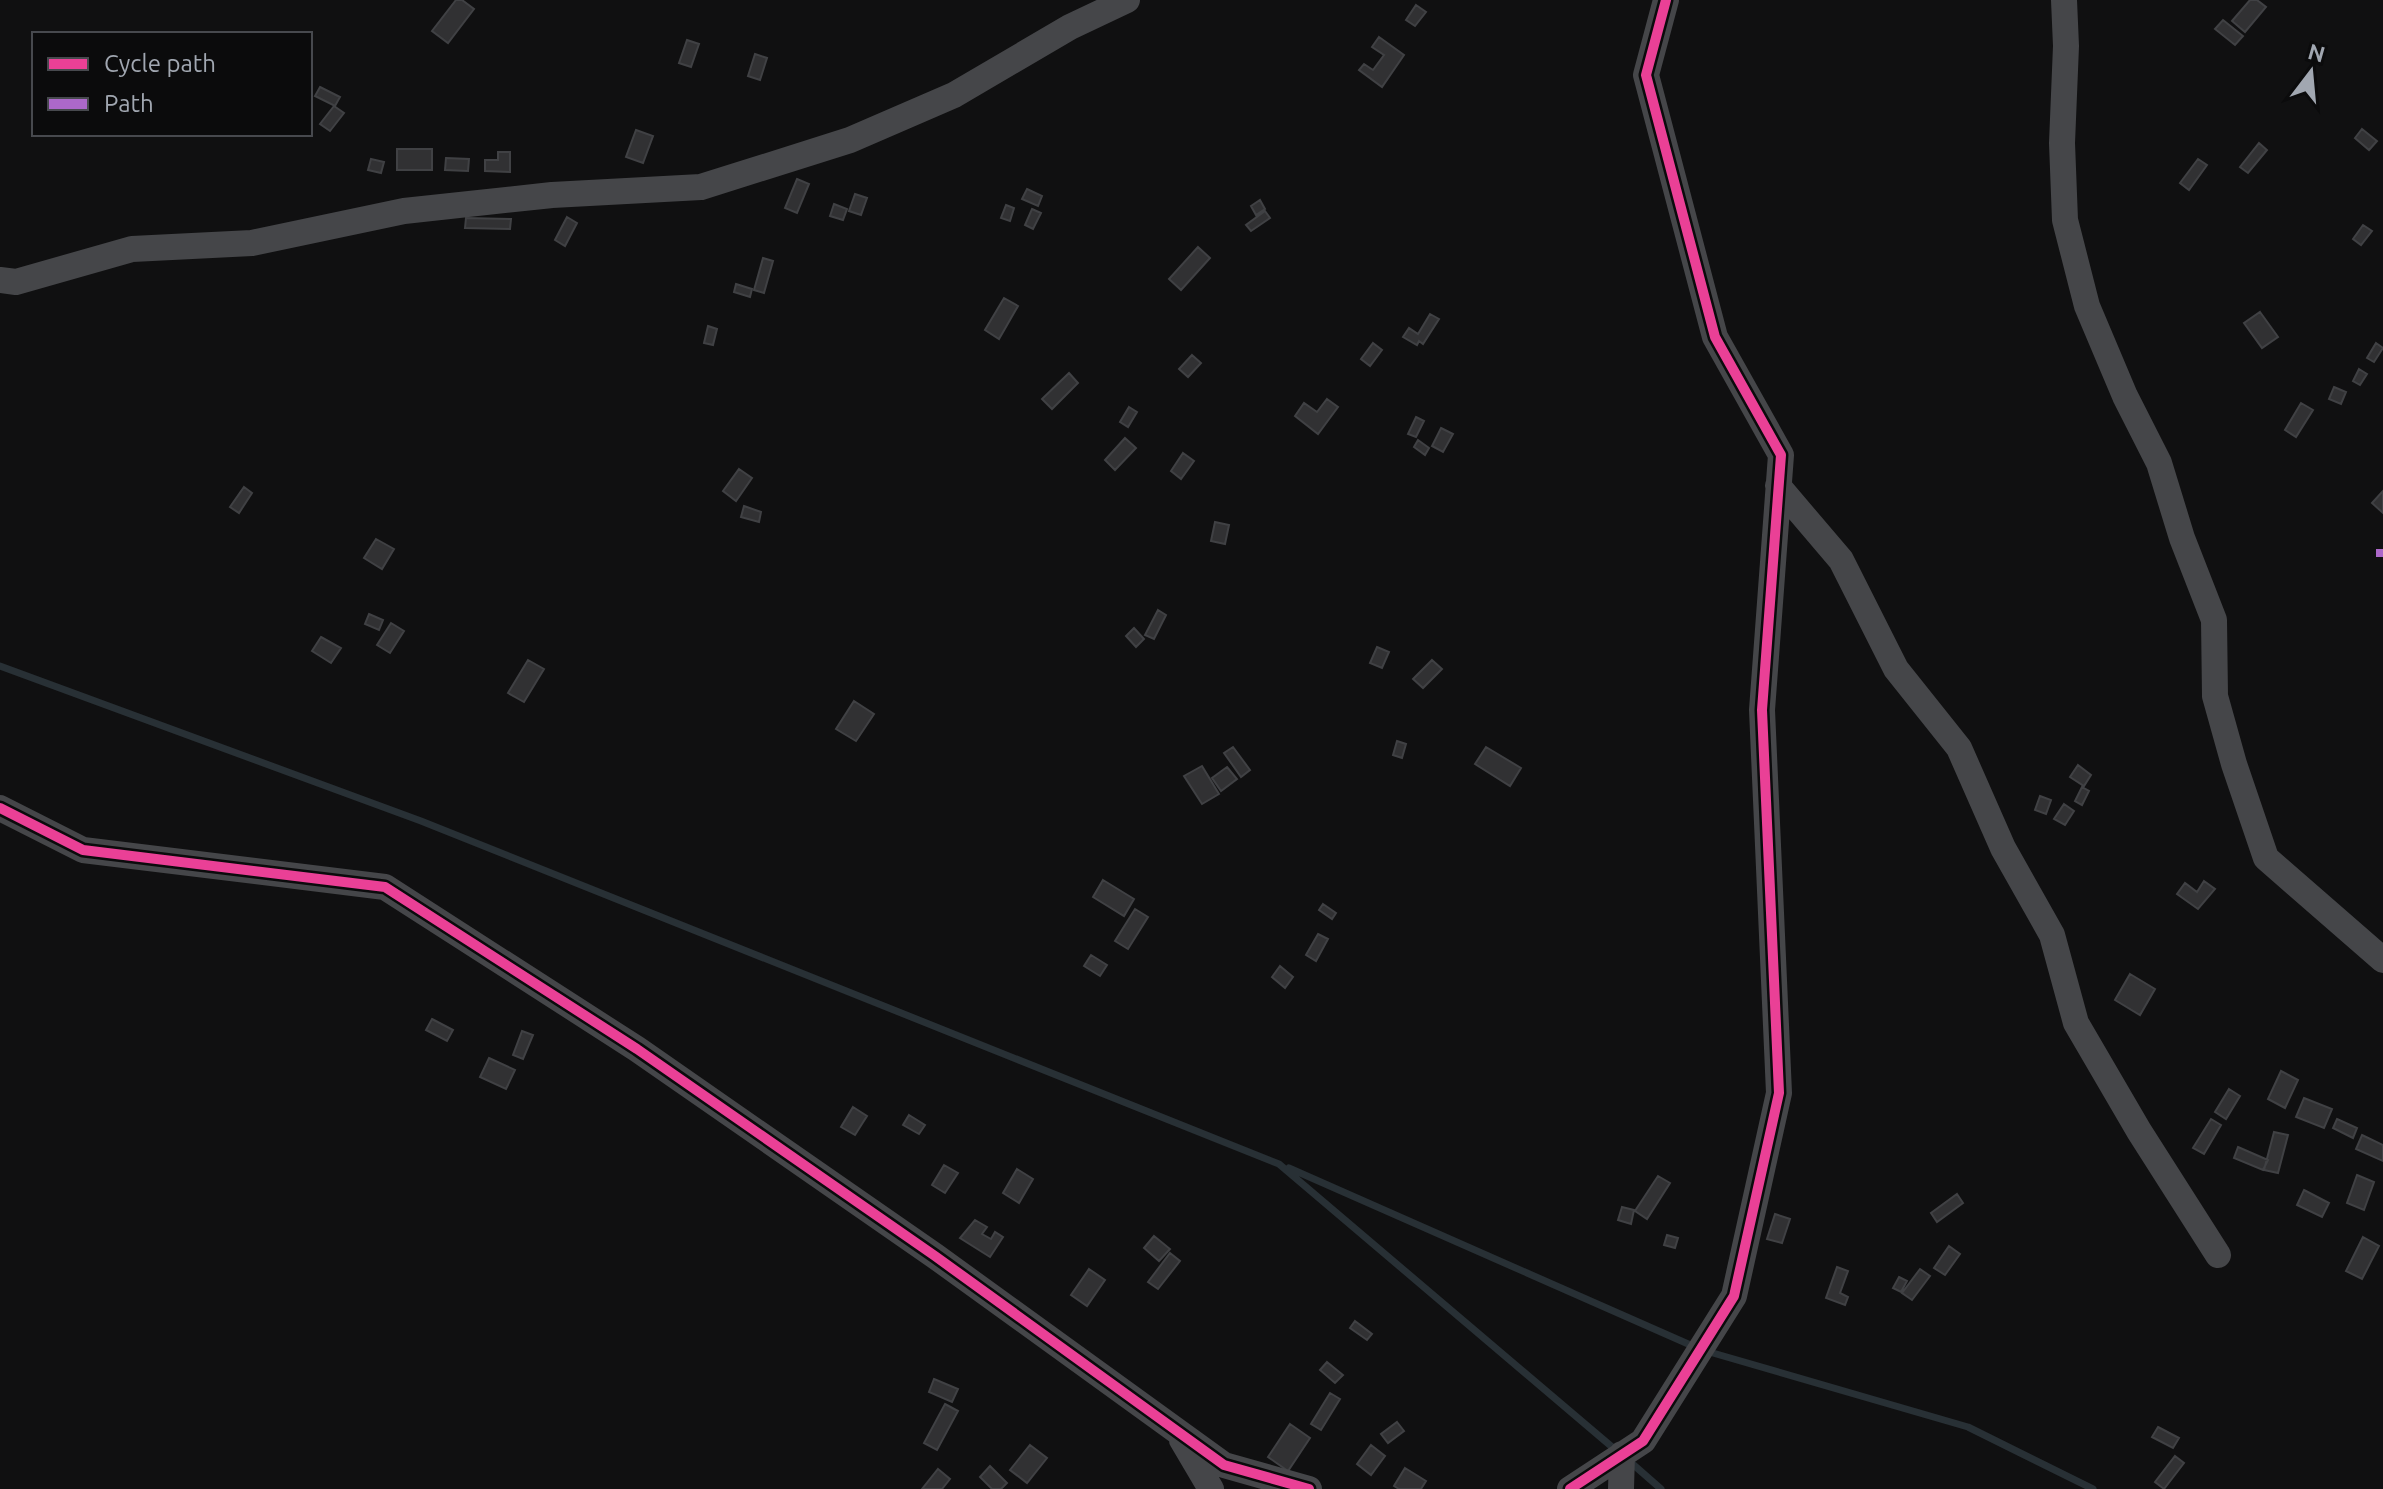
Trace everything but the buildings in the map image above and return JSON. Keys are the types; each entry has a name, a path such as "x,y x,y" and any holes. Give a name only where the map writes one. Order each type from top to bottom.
{"street":[{"path":"0,280 16,282 132,249 252,243 404,211 552,195 701,187 850,140 941,101 1070,27 1127,0"},
{"path":"1570,1489 1643,1441 1734,1296 1779,1093 1762,710 1781,455 1715,337 1646,75 1666,0"},
{"path":"2064,0 2066,46 2062,143 2065,220 2087,306 2125,396 2159,463 2182,538 2214,620 2215,696 2234,764 2266,858 2383,960"},
{"path":"1778,486 1841,560 1896,669 1959,748 2003,848 2052,935 2076,1023 2139,1131 2218,1255"},
{"path":"0,808 83,850 385,887 637,1049 935,1256 1224,1465 1309,1489"},
{"path":"1176,1430 1211,1489"},
{"path":"1621,1489 1622,1454"}],"waterway":[{"path":"0,666 421,821 1279,1164 1618,1452"},
{"path":"1289,1168 1695,1347"},
{"path":"1706,1351 1968,1427 2093,1489"},
{"path":"1628,1460 1661,1489"}],"marked path":[{"path":"2376,553 2383,553"}],"cycle path":[{"path":"1570,1489 1643,1441 1734,1296 1779,1093 1762,710 1781,455 1715,337 1646,75 1666,0"},
{"path":"0,808 83,850 385,887 637,1049 935,1256 1224,1465 1309,1489"}]}
